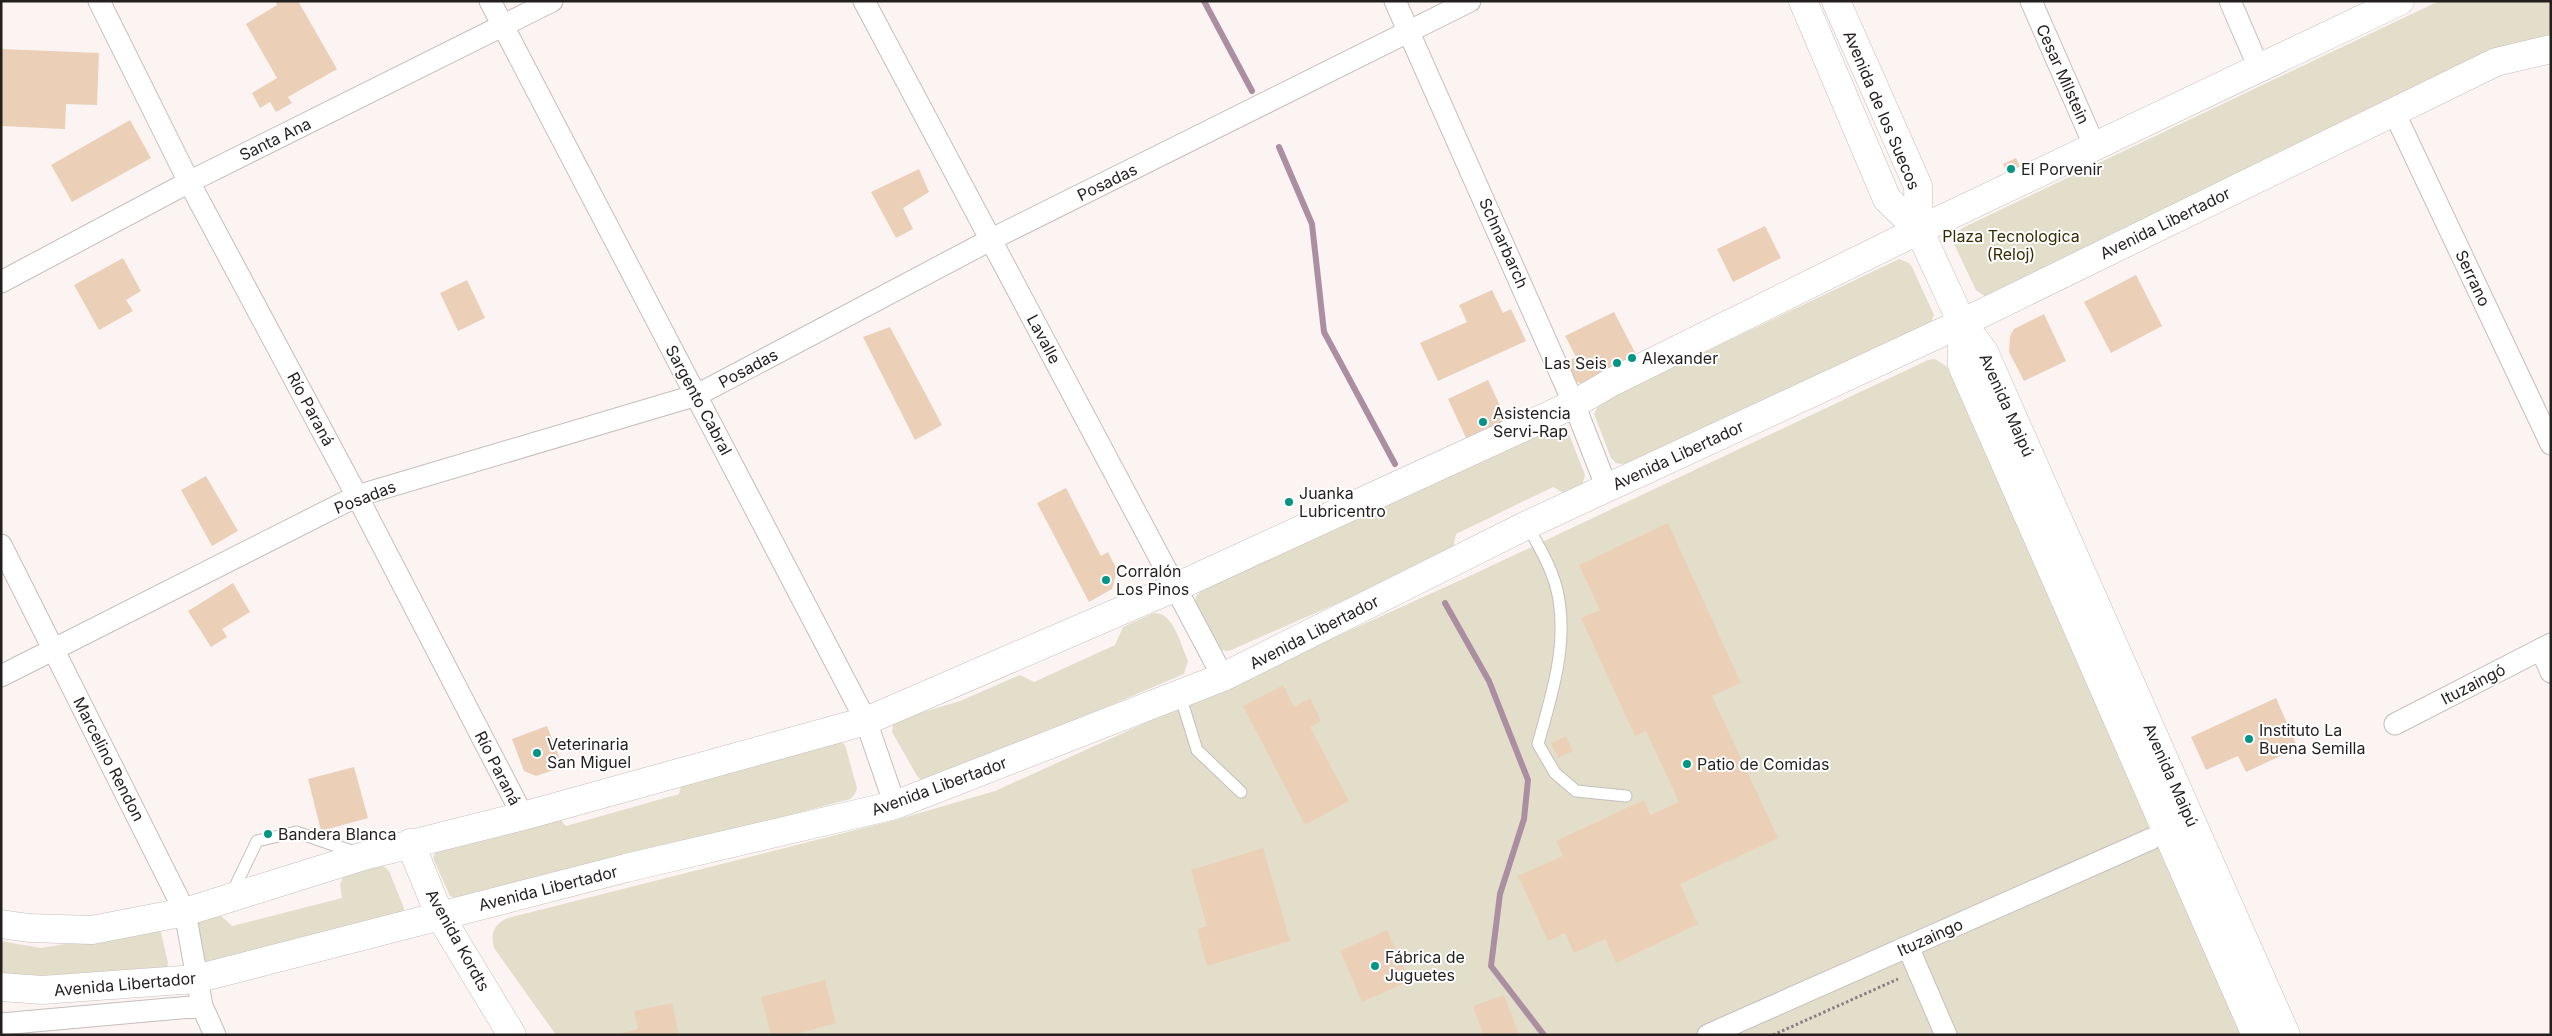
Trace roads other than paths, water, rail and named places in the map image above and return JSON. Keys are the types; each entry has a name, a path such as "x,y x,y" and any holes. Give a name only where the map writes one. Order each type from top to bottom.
{"main road":[{"name":"Avenida de los Suecos","path":"1803,1 1888,199 1919,230"},
{"name":"Avenida de los Suecos","path":"1836,1 1918,186 1919,230"},
{"path":"1,924 29,928 92,930 185,912 410,843 523,816 866,721 1174,588 1574,404 1612,382 1919,230 2400,1"},
{"name":"Avenida Libertador","path":"1,987 42,990 196,980 626,868 895,805 1223,677 1528,525 1962,323 2496,62 2551,49"},
{"path":"1919,230 1962,323"},
{"name":"Avenida Maipú","path":"1962,323 1962,365 2256,1035"},
{"name":"Avenida Maipú","path":"1962,323 1984,352 2286,1035"},
{"name":"Avenida Kordts","path":"410,843 440,916 512,1035"}],"street":[{"name":"Río Paraná","path":"99,1 190,182 358,496 523,816"},
{"name":"Sargento Cabral","path":"490,1 866,721 895,805"},
{"name":"Santa Ana","path":"1,282 190,182 552,1"},
{"name":"Lavalle","path":"864,1 992,239 1174,588 1223,677"},
{"name":"Schnarbarch","path":"1395,1 1574,404 1607,488"},
{"name":"Posadas","path":"1,676 53,648 358,496 697,395 992,239 1470,1"},
{"name":"Cesar Milstein","path":"2031,1 2095,147"},
{"path":"2230,1 2259,68"},
{"name":"Serrano","path":"2394,112 2551,444"},
{"name":"Marcelino Rendon","path":"1,545 185,912 202,1006 214,1035"},
{"path":"2546,646 2551,672"},
{"name":"Ituzaingó","path":"2395,724 2546,646"},
{"name":"Ituzaingo","path":"1708,1035 2151,839"},
{"path":"1908,947 1946,1035"},
{"path":"1,1024 202,1006"}],"lane":[{"path":"1528,525 1548,564 1559,599 1562,641 1552,693 1538,744 1555,773 1576,791 1626,796"},
{"path":"1180,695 1196,750 1241,792"},
{"path":"229,899 257,841 296,832 364,856"}],"waterway":[{"path":"1204,1 1252,91"},
{"path":"1279,147 1312,224 1324,332 1395,464"},
{"path":"1445,603 1489,681 1528,780 1524,819 1500,894 1491,966 1544,1035"}],"place":[{"name":"El Porvenir","path":"2011,169"},
{"name":"Alexander","path":"1632,358"},
{"name":"Las Seis","path":"1617,363"},
{"name":"Asistencia Servi-Rap","path":"1483,422"},
{"name":"Juanka Lubricentro","path":"1289,502"},
{"name":"Corralón Los Pinos","path":"1106,580"},
{"name":"Instituto La Buena Semilla","path":"2249,739"},
{"name":"Veterinaria San Miguel","path":"537,753"},
{"name":"Patio de Comidas","path":"1687,764"},
{"name":"Bandera Blanca","path":"268,834"},
{"name":"Fábrica de Juguetes","path":"1375,966"}],"park label":[{"name":"Plaza Tecnologica (Reloj)","path":"2011,245"}]}
